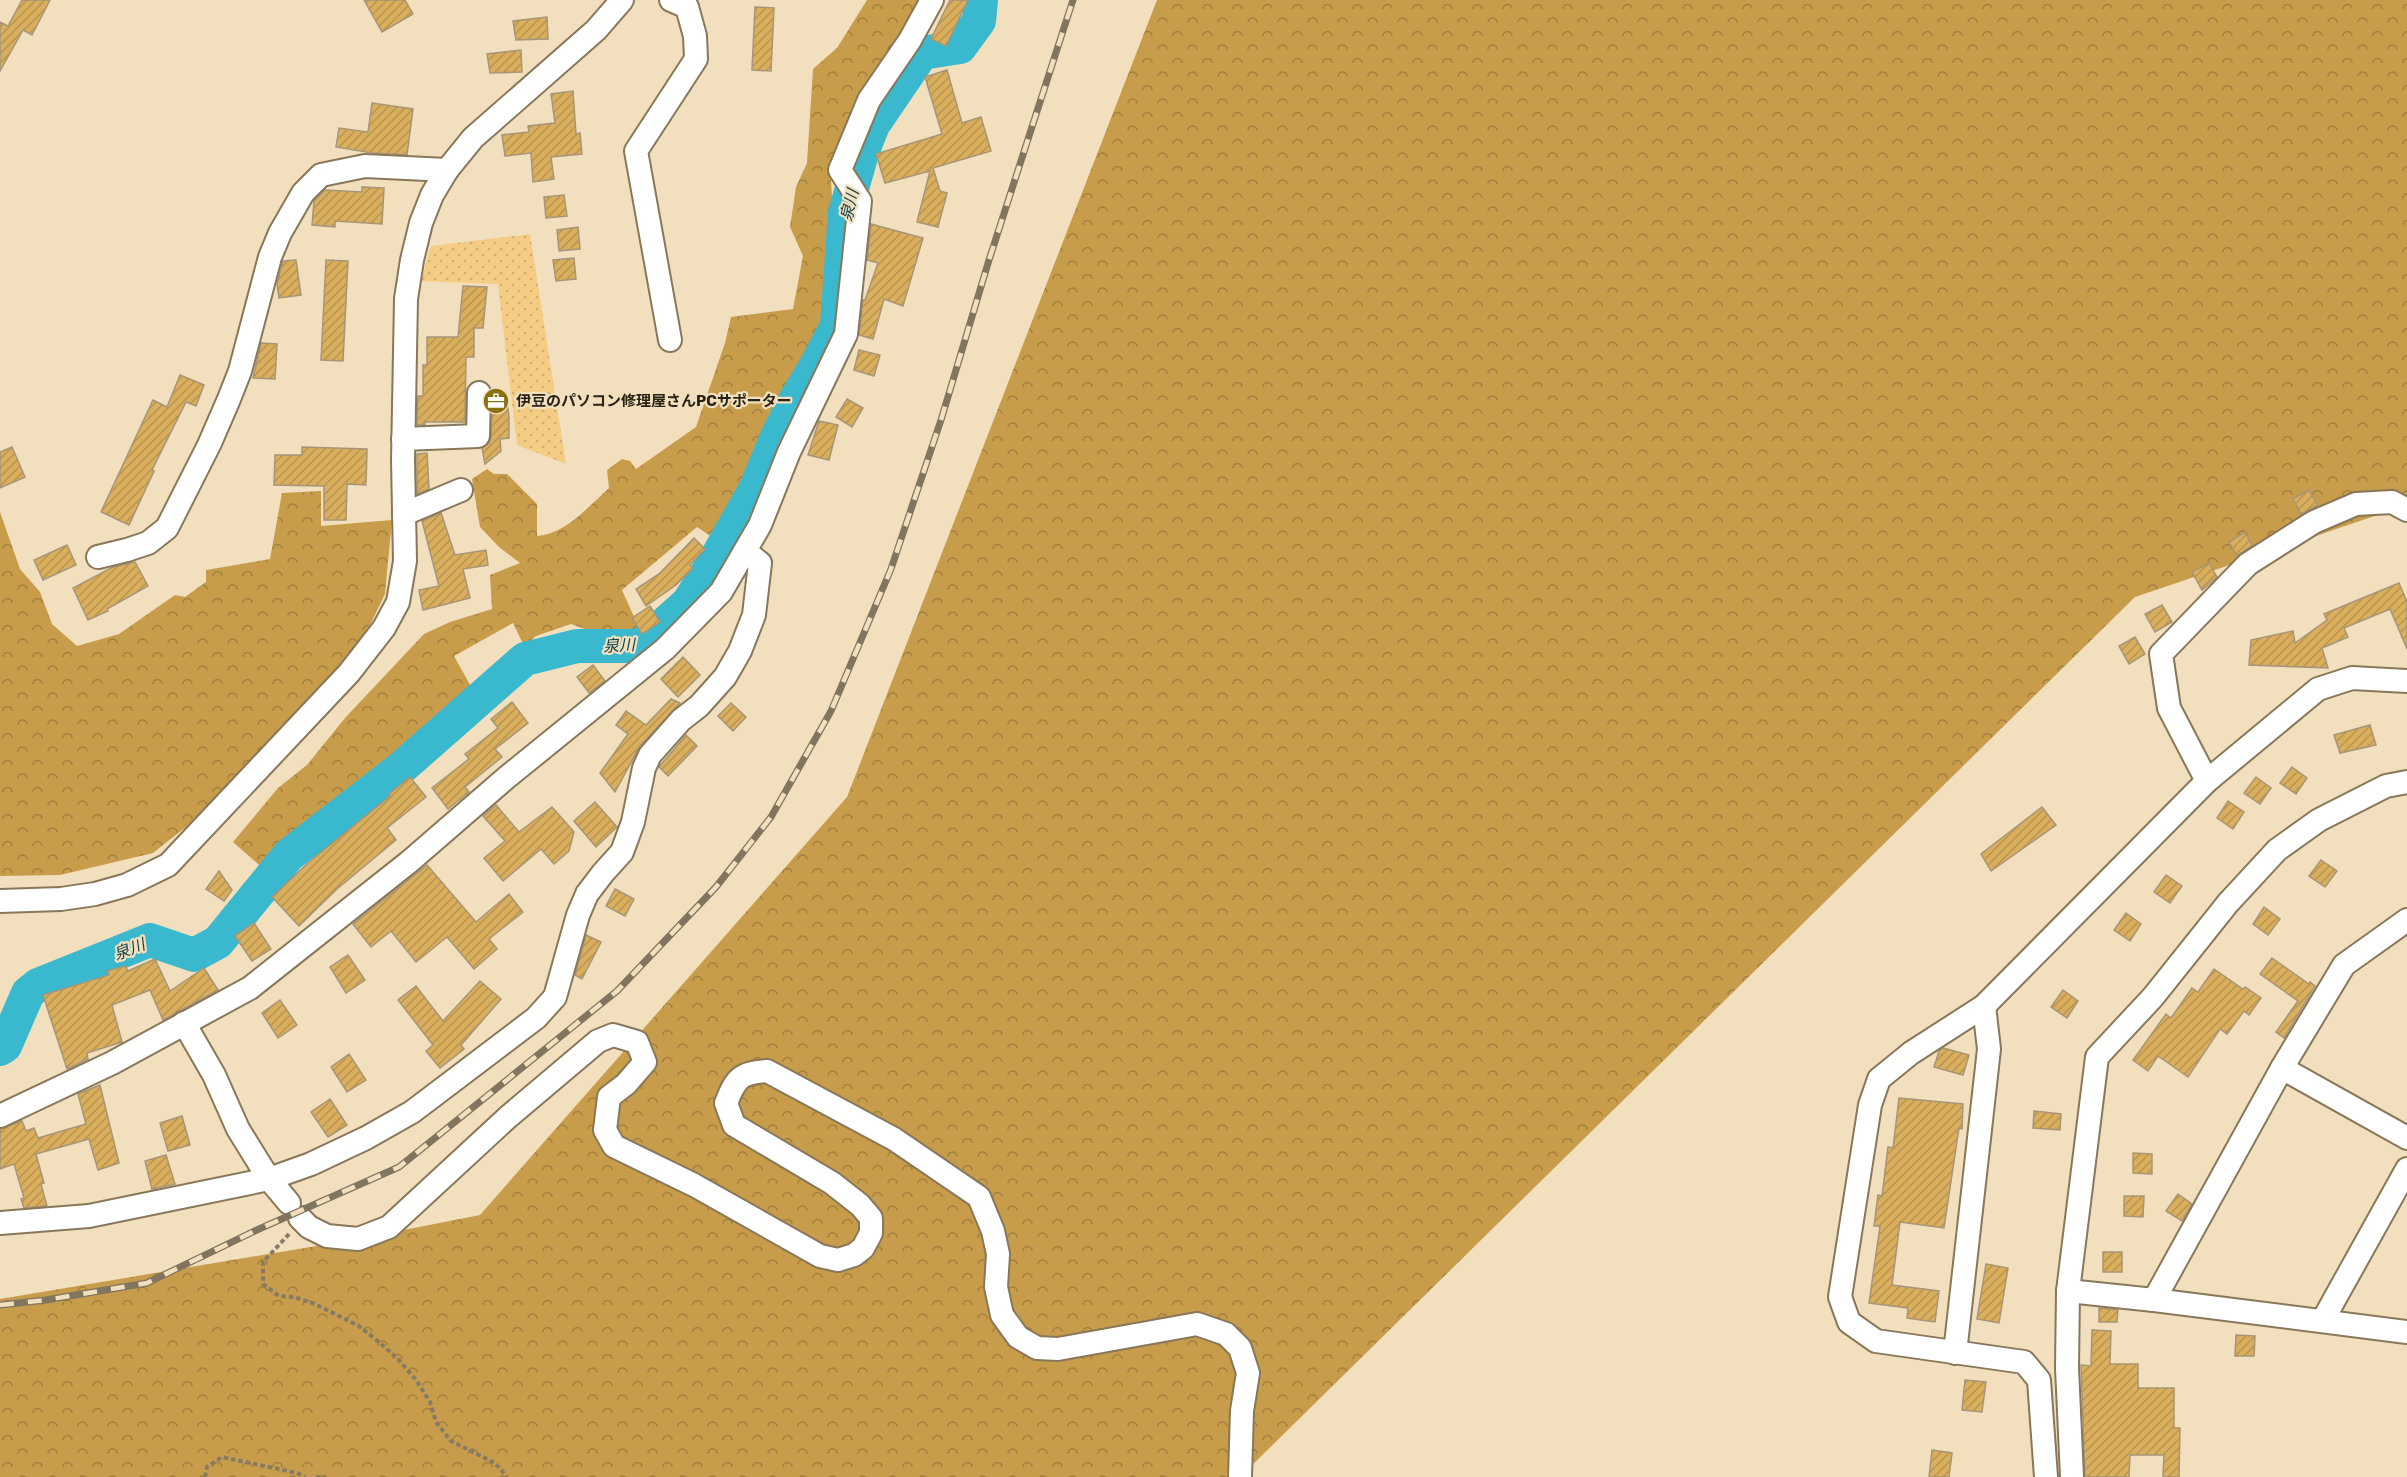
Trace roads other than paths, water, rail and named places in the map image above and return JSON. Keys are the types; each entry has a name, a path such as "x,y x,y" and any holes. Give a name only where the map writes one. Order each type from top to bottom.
{"street":[{"path":"0,901 61,899 95,894 128,885 168,865 320,705 349,673 384,628 398,603 405,561 403,439 406,299 421,223 432,195 447,170 473,138 596,30 622,0"},
{"path":"670,340 636,151 696,59 695,36 687,8 671,0"},
{"path":"0,1116 112,1063 250,988 409,862 506,778 665,649 721,592 760,525 789,453 846,334 860,201 840,170 869,100 910,40 932,0"},
{"path":"98,556 148,543 167,528 209,445 229,399 240,371 270,257 280,233 303,193 321,175 365,166 447,170"},
{"path":"403,439 478,436 479,393"},
{"path":"404,514 461,490"},
{"path":"2207,781 2169,708 2161,654 2248,564 2314,522 2355,504 2392,501 2407,510"},
{"path":"0,1223 89,1216 269,1179 311,1164 366,1138 412,1112 536,1018 555,997 578,915 587,894 622,852 633,822 644,768 650,754 725,677 740,651 754,615 760,563 745,551"},
{"path":"2046,1477 2039,1380 2024,1362 1876,1341 1849,1322 1840,1298 1870,1105 1880,1079 1911,1053 1984,1006 2207,781 2318,689 2352,678 2407,681"},
{"path":"2072,1477 2067,1368 2068,1291 2097,1057 2153,997 2228,903 2277,850 2319,820 2386,786 2407,782"},
{"path":"2154,1300 2282,1068 2344,965 2407,920"},
{"path":"1955,1353 1989,1049 1984,1006"},
{"path":"184,1023 214,1075 238,1129 269,1179 309,1227 327,1236 358,1239 389,1227 508,1117 598,1041 613,1035 637,1042 645,1062 626,1084 609,1097 605,1130 614,1146 694,1185 820,1257 837,1260 854,1255 863,1248 871,1233 871,1218 860,1206 832,1184 734,1125 726,1103 733,1086 747,1073 767,1071 894,1139 979,1197 993,1231 998,1254 996,1287 1002,1315 1018,1337 1037,1348 1058,1349 1197,1324 1226,1334 1240,1348 1248,1373 1242,1411 1240,1477"},
{"path":"2282,1068 2407,1138"},
{"path":"2323,1320 2407,1169"},
{"path":"2068,1291 2154,1300 2226,1311 2323,1320 2407,1332"}],"waterway":[{"name":"泉川","path":"0,1049 5,1046 28,993 38,985 150,940 194,955 218,942 289,855 400,769 525,659 577,646 640,646 688,603 755,490 777,437 837,326 845,213 862,153 873,125 922,53 960,47 979,21 981,0"}],"railway":[{"path":"0,1305 46,1300 147,1283 259,1229 399,1167 617,991 716,887 771,817 831,711 891,569 941,420 989,260 1073,0"}],"place":[{"name":"伊豆のパソコン修理屋さんPCサポーター","path":"496,401"}]}
